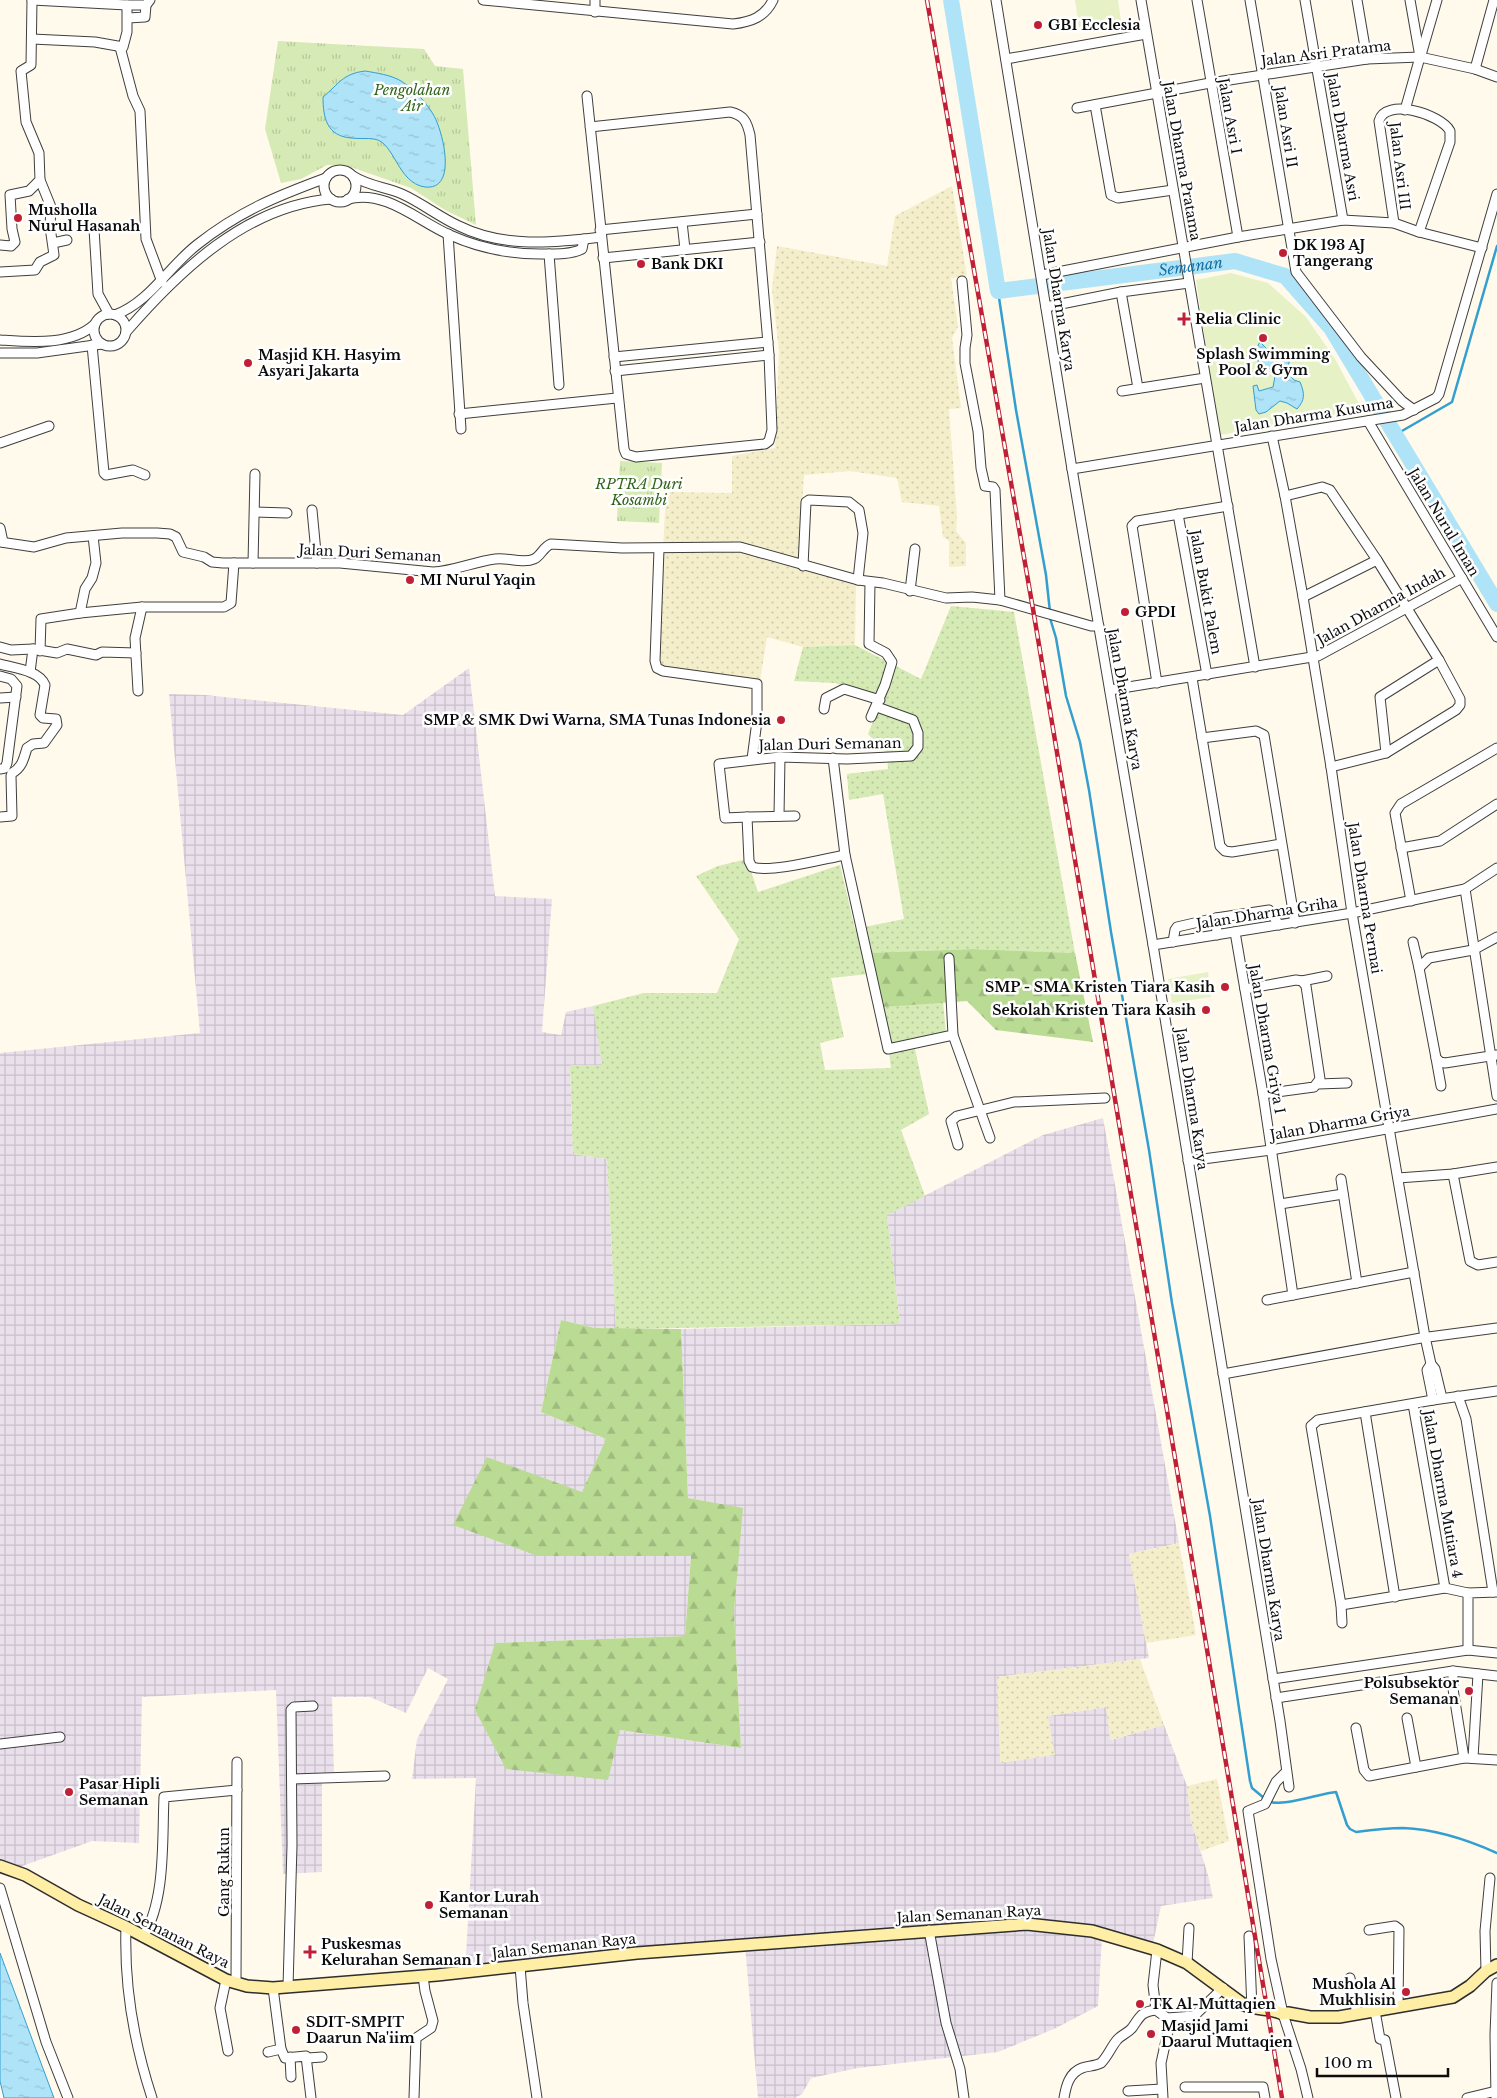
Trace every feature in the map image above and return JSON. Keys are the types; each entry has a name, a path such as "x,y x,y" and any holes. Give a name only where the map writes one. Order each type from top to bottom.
{"street":[{"path":"0,272 35,270 40,262 54,255 50,227 51,207 40,180 38,154 26,122 21,77 22,69 31,65 32,0 127,5 148,2 145,17 128,18"},
{"path":"483,0 733,24 751,22 759,18 773,0"},
{"path":"595,0 595,12"},
{"name":"Jalan Dharma Karya","path":"996,0 1072,468 1155,945 1188,1162 1289,1786"},
{"name":"Jalan Dharma Pratama","path":"1141,0 1255,667"},
{"name":"Jalan Asri I","path":"1197,0 1238,237"},
{"name":"Jalan Asri II","path":"1250,0 1294,265 1299,278 1361,357 1402,401 1414,410"},
{"name":"Jalan Dharma Asri","path":"1305,0 1343,220"},
{"path":"1357,0 1367,59"},
{"path":"1410,0 1420,57"},
{"path":"1405,110 1437,0"},
{"path":"1475,69 1494,0"},
{"path":"120,48 125,43 128,18 127,5"},
{"path":"1006,59 1146,34"},
{"path":"32,39 94,42 120,48"},
{"path":"120,48 133,96 140,111 146,239 160,280 166,289"},
{"name":"Jalan Asri Pratama","path":"1077,108 1156,92 1367,59 1420,57 1475,69 1497,77"},
{"path":"587,96 590,127 601,234 603,258 614,358 617,398 624,449 636,458 765,444 769,441 772,430 769,355 750,135 744,119 738,114 730,112 590,127"},
{"path":"1095,105 1111,195 1118,198 1173,190"},
{"name":"Jalan Asri III","path":"1394,223 1379,121 1382,114 1387,111 1405,110 1430,116 1443,123 1450,131 1450,142 1419,232"},
{"path":"331,199 324,188 326,178 331,172 346,171 365,183 400,193 458,226 486,236 523,242 584,239 601,234 682,222 757,214"},
{"path":"348,199 354,191 355,181 352,176"},
{"path":"0,340 34,341 81,334 101,317 126,311 143,300 160,280 197,244 252,207 326,178"},
{"path":"0,245 11,246 15,242 12,229 10,195 29,190 40,180"},
{"name":"Jalan Dharma Kusuma","path":"1072,468 1403,415 1436,398 1439,394 1497,194"},
{"path":"0,353 37,353 97,345 115,345 122,340 126,332 166,289 212,248 282,208 311,201 331,199 338,202 362,197 396,206 448,234 474,244 501,251 549,254 579,251 584,246 584,239"},
{"name":"Jalan Dharma Asri","path":"1042,277 1238,237 1343,220 1394,223 1419,232 1482,248"},
{"path":"682,222 685,249"},
{"path":"94,229 98,294 112,314 123,321 126,332"},
{"path":"448,234 460,429"},
{"path":"53,243 67,240"},
{"path":"603,258 760,242"},
{"path":"549,254 559,385"},
{"path":"962,281 968,335 965,348 965,363 978,431 981,468 985,486 995,490 1000,600"},
{"path":"1045,304 1189,282"},
{"path":"1122,292 1138,388"},
{"path":"95,324 94,334 97,345 104,473 133,470 145,475"},
{"path":"614,358 768,342"},
{"path":"615,371 769,355"},
{"path":"1122,391 1205,378"},
{"path":"459,414 617,398"},
{"name":"Jalan Nurul Iman","path":"1370,420 1497,637"},
{"path":"0,443 49,426"},
{"name":"Jalan Dharma Permai","path":"1272,436 1285,496 1332,767 1352,913 1431,1364 1428,1370 1437,1399"},
{"path":"253,563 255,474"},
{"path":"1285,496 1322,487 1328,488 1377,560 1439,660 1460,699 1460,705 1456,710 1386,753 1332,767"},
{"path":"803,566 806,502 808,500 849,502 859,509 862,528 858,580"},
{"path":"1156,683 1132,526 1137,521 1228,506"},
{"path":"312,510 317,562"},
{"path":"255,512 287,513"},
{"name":"Jalan Bukit Palem","path":"1178,514 1207,675"},
{"path":"0,528 1,542"},
{"name":"Jalan Duri Semanan","path":"1,542 34,547 66,538 145,532 170,534 176,537 183,552 204,557 212,562 340,562 433,572 444,572 472,563 497,559 535,559 546,546 551,544 660,549 654,661 657,668 663,671 757,684 757,722 752,759 780,757 847,759 911,756 917,751 918,747 918,733 913,720 878,703"},
{"path":"80,613 84,589 92,578 96,563 93,536"},
{"path":"660,549 704,546 740,547 858,580 891,585 946,598 972,597 1000,600 1065,619 1099,626"},
{"path":"910,591 914,549"},
{"path":"1302,597 1377,560"},
{"path":"30,672 37,650 42,619 142,607 224,607 231,603 234,563"},
{"name":"Jalan Dharma Indah","path":"1312,658 1462,578"},
{"name":"Jalan Duri Semanan","path":"870,582 869,644 886,653 892,662 878,703 871,717"},
{"path":"138,691 135,630 142,607"},
{"path":"0,647 11,650 37,650 57,653 67,649 96,655 102,652 136,653"},
{"name":"Jalan Bukit Palem","path":"1110,690 1312,658"},
{"path":"1386,753 1380,697 1439,660"},
{"path":"0,664 30,672 44,682 41,716 56,719 58,725 44,743 34,744 27,748 19,769 12,773 12,817 0,817"},
{"path":"0,676 11,679 18,686 7,763 5,768 0,769"},
{"path":"1192,678 1220,846 1225,851 1232,852 1281,844"},
{"path":"824,709 826,698 844,689 878,703"},
{"path":"0,698 16,698"},
{"path":"1202,738 1256,730 1264,735 1295,923"},
{"path":"1411,901 1395,813 1400,804 1494,750 1497,761"},
{"path":"779,816 780,757"},
{"path":"833,758 845,855 888,1049 950,1037 953,1034"},
{"path":"752,759 719,764 725,818 795,816"},
{"path":"1401,848 1440,841 1497,804"},
{"path":"747,817 749,861 752,867 759,869 785,866 845,855"},
{"name":"Jalan Dharma Griha","path":"1155,945 1295,923 1411,901 1464,889 1497,868"},
{"path":"1464,889 1473,950 1494,1056 1497,1096"},
{"path":"1173,942 1177,927 1216,918 1267,910 1271,911 1278,925"},
{"path":"1216,918 1217,935"},
{"name":"Jalan Dharma Griya I","path":"1235,932 1263,1094 1293,1295"},
{"path":"1419,968 1429,958 1473,950 1497,937"},
{"path":"1413,942 1441,1086"},
{"path":"949,958 953,1034 990,1138"},
{"path":"1245,989 1327,976"},
{"path":"1302,981 1306,986 1319,1070 1320,1079 1318,1084"},
{"path":"1436,1058 1440,1062 1446,1063 1494,1056"},
{"path":"1263,1094 1314,1087 1318,1084 1347,1083"},
{"path":"958,1145 951,1121 958,1116 1014,1102 1106,1098"},
{"name":"Jalan Dharma Griya","path":"1188,1162 1271,1150 1497,1109"},
{"path":"1398,1178 1453,1174 1497,1168"},
{"path":"1453,1174 1470,1261 1478,1265 1497,1262"},
{"path":"1342,1179 1357,1283"},
{"path":"1280,1204 1343,1194"},
{"path":"1267,1300 1414,1272"},
{"path":"1223,1374 1425,1337 1497,1328"},
{"path":"1342,1623 1341,1605 1310,1431 1312,1424 1318,1420 1437,1399 1497,1391"},
{"path":"1341,1605 1445,1588 1468,1592 1495,1592 1466,1419 1458,1396"},
{"name":"Jalan Dharma Mutiara 4","path":"1413,1404 1445,1588"},
{"path":"1365,1412 1395,1597"},
{"path":"1468,1592 1468,1650"},
{"path":"1273,1679 1468,1650 1497,1653"},
{"path":"1453,1671 1453,1689 1468,1758"},
{"path":"1276,1698 1453,1671 1497,1676"},
{"path":"1468,1758 1478,1674"},
{"path":"288,1987 292,1779 291,1710 294,1707 313,1706"},
{"path":"1407,1718 1416,1767"},
{"path":"1356,1728 1366,1774 1369,1776 1468,1758 1497,1760"},
{"path":"0,1744 60,1737"},
{"name":"Gang Rukun","path":"228,2051 220,2008 231,1981 238,1851 238,1762"},
{"path":"1286,1772 1276,1782 1266,1801 1248,1811 1271,1960 1283,2012 1308,2098"},
{"path":"292,1779 385,1776"},
{"path":"142,1937 156,1907 162,1858 164,1797 237,1790"},
{"name":"Jalan Semanan Raya","path":"0,1866 25,1875 78,1906 231,1981 247,1986 272,1988 423,1976 637,1953 929,1930 1038,1924 1092,1931 1157,1950 1187,1963 1244,2005 1252,2008 1310,2016 1357,2014 1453,1998 1470,1986 1486,1970 1497,1965"},
{"path":"1486,1970 1485,1931 1490,1878"},
{"path":"0,1888 43,2034 68,2098"},
{"path":"1369,1930 1395,1926 1399,1929 1398,2007"},
{"path":"126,1928 125,1975 140,2062 152,2098"},
{"path":"1187,1963 1189,1928"},
{"path":"929,1930 946,2023 960,2069 964,2098"},
{"path":"1250,1936 1252,2008"},
{"path":"1128,2092 1163,2094 1161,2062 1170,2022 1156,2010 1153,1985 1157,1950"},
{"path":"520,1966 523,2003 537,2098"},
{"path":"414,2098 416,2038 431,2028 433,2021 423,1976"},
{"path":"1350,1978 1357,2014"},
{"path":"1496,2098 1495,2035 1497,1983"},
{"path":"272,1988 280,2049 283,2056 322,2057"},
{"path":"1167,2018 1194,2016 1222,1988"},
{"path":"1064,2098 1068,2080 1072,2075 1082,2068 1101,2063 1119,2038 1130,2030 1137,2018 1146,2012 1156,2010"},
{"path":"1374,2011 1380,2039 1385,2040 1396,2098"},
{"path":"268,2052 280,2049"},
{"path":"290,2057 291,2077"},
{"path":"308,2058 311,2098"},
{"path":"1185,2087 1263,2087 1266,2098"},
{"path":"1467,2098 1496,2091"}],"shaded area":[{"path":"952,186 967,276 951,278 958,327 952,338 961,408 949,409 957,516 956,531 966,543 966,566 949,567 949,541 943,537 939,506 902,502 897,478 850,471 804,475 798,566 856,585 855,645 803,647 767,637 760,681 657,665 666,492 732,493 732,456 775,448 779,351 772,289 777,246 887,266 895,216"},
{"path":"469,668 495,896 552,899 542,1032 561,1035 566,1012 593,1006 595,1013 602,1065 570,1066 573,1154 607,1159 616,1329 595,1328 561,1320 541,1412 606,1439 582,1493 487,1457 538,1556 691,1556 685,1636 495,1643 620,1730 741,1748 734,1612 742,1509 688,1498 681,1329 900,1324 887,1215 1043,1135 1103,1118 1179,1543 1129,1554 1149,1658 997,1677 1048,1716 1106,1707 1111,1740 1164,1725 1187,1786 1191,1821 1208,1875 1213,1898 1161,1906 1152,1948 1102,1937 1098,2006 1056,2028 998,2052 858,2068 811,2078 802,2094 795,2098 758,2098 745,1945 465,1973 476,1778 412,1779 417,1739 448,1679 428,1668 406,1713 370,1697 332,1697 334,1776 322,1778 322,1872 283,1874 276,1690 142,1697 139,1843 92,1841 0,1874 0,1053 200,1033 169,694 205,695 403,715"},
{"path":"1179,1543 1196,1635 1146,1643 1129,1554"},
{"path":"1140,1659 1164,1725 1110,1740 1106,1707 1048,1716 1055,1755 1000,1763 997,1677"},
{"path":"1217,1779 1229,1841 1201,1851 1191,1821 1187,1786"}],"green space":[{"path":"1075,0 1118,0 1121,21 1079,27"},
{"name":"Pengolahan Air","path":"278,41 424,49 435,66 463,69 476,225 445,210 411,188 345,165 327,165 301,179 281,183 265,129"},
{"name":"Splash Swimming Pool & Gym","path":"1231,273 1268,283 1306,317 1335,359 1364,413 1219,435 1196,280"},
{"name":"RPTRA Duri Kosambi","path":"620,461 662,463 659,523 617,521"},
{"path":"951,606 1014,612 1075,953 973,949 865,953 869,974 831,978 844,1037 820,1043 825,1070 891,1068 883,1007 943,1001 946,1033 913,1040 929,1114 901,1130 925,1196 887,1215 900,1324 616,1329 607,1159 573,1154 570,1065 602,1065 593,1006 644,993 717,993 739,939 696,876 718,866 747,859 758,892 840,865 855,929 904,919 883,794 849,800 847,774 888,769 887,754 868,734 881,701 835,683 794,681 803,647 855,645 921,679"},
{"path":"973,949 1075,953 1093,1042 996,1030 967,1001 883,1007 864,953"},
{"path":"1208,972 1211,997 1172,1003 1168,979"},
{"path":"561,1320 595,1328 681,1329 688,1498 743,1508 734,1612 741,1748 620,1730 608,1780 506,1769 475,1710 495,1643 685,1636 691,1556 538,1556 453,1525 487,1457 582,1492 606,1439 541,1412"}],"water":[{"path":"365,71 401,81 419,96 433,114 437,121 445,157 445,169 442,179 435,186 425,187 416,184 408,178 387,147 381,142 374,139 343,137 328,125 324,112 323,97 341,80 351,74"},
{"path":"1260,342 1271,353 1286,352 1290,358 1287,372 1294,380 1300,382 1303,390 1303,400 1297,409 1280,401 1266,412 1259,414 1256,410 1253,386 1257,385 1259,391 1273,387 1275,376 1269,368 1264,372 1259,372 1257,347"},
{"path":"0,1953 54,2098 4,2098 0,2081"}],"waterway":[{"name":"Semanan","path":"951,0 998,291 1235,261 1285,276 1331,328 1497,604"},
{"path":"1395,435 1452,402 1497,246"},
{"path":"998,291 1016,410 1046,575 1050,612"},
{"path":"1050,618 1056,638 1066,696 1080,742 1089,790 1111,932 1149,1150 1172,1303 1210,1516 1250,1781 1252,1788 1264,1798"},
{"path":"1269,1801 1282,1803 1336,1792 1347,1825 1356,1832 1397,1828 1427,1830 1463,1840 1497,1853"}],"railway":[{"path":"927,0 1033,609 1282,2098"}],"place":[{"name":"GBI Ecclesia","path":"1038,25"},
{"name":"Musholla Nurul Hasanah","path":"18,218"},
{"name":"DK 193 AJ Tangerang","path":"1283,253"},
{"name":"Bank DKI","path":"641,264"},
{"name":"Relia Clinic","path":"1184,319"},
{"name":"Splash Swimming Pool & Gym","path":"1263,338"},
{"name":"Masjid KH. Hasyim Asyari Jakarta","path":"248,363"},
{"name":"MI Nurul Yaqin","path":"410,580"},
{"name":"GPDI","path":"1125,612"},
{"name":"SMP & SMK Dwi Warna, SMA Tunas Indonesia","path":"781,720"},
{"name":"SMP - SMA Kristen Tiara Kasih","path":"1225,987"},
{"name":"Sekolah Kristen Tiara Kasih","path":"1206,1010"},
{"name":"Polsubsektor Semanan","path":"1469,1691"},
{"name":"Pasar Hipli Semanan","path":"69,1792"},
{"name":"Kantor Lurah Semanan","path":"429,1905"},
{"name":"Puskesmas Kelurahan Semanan I","path":"310,1952"},
{"name":"Mushola Al Mukhlisin","path":"1406,1992"},
{"name":"TK Al-Muttaqien","path":"1140,2004"},
{"name":"SDIT-SMPIT Daarun Na'iim","path":"296,2030"},
{"name":"Masjid Jami Daarul Muttaqien","path":"1151,2034"}]}
